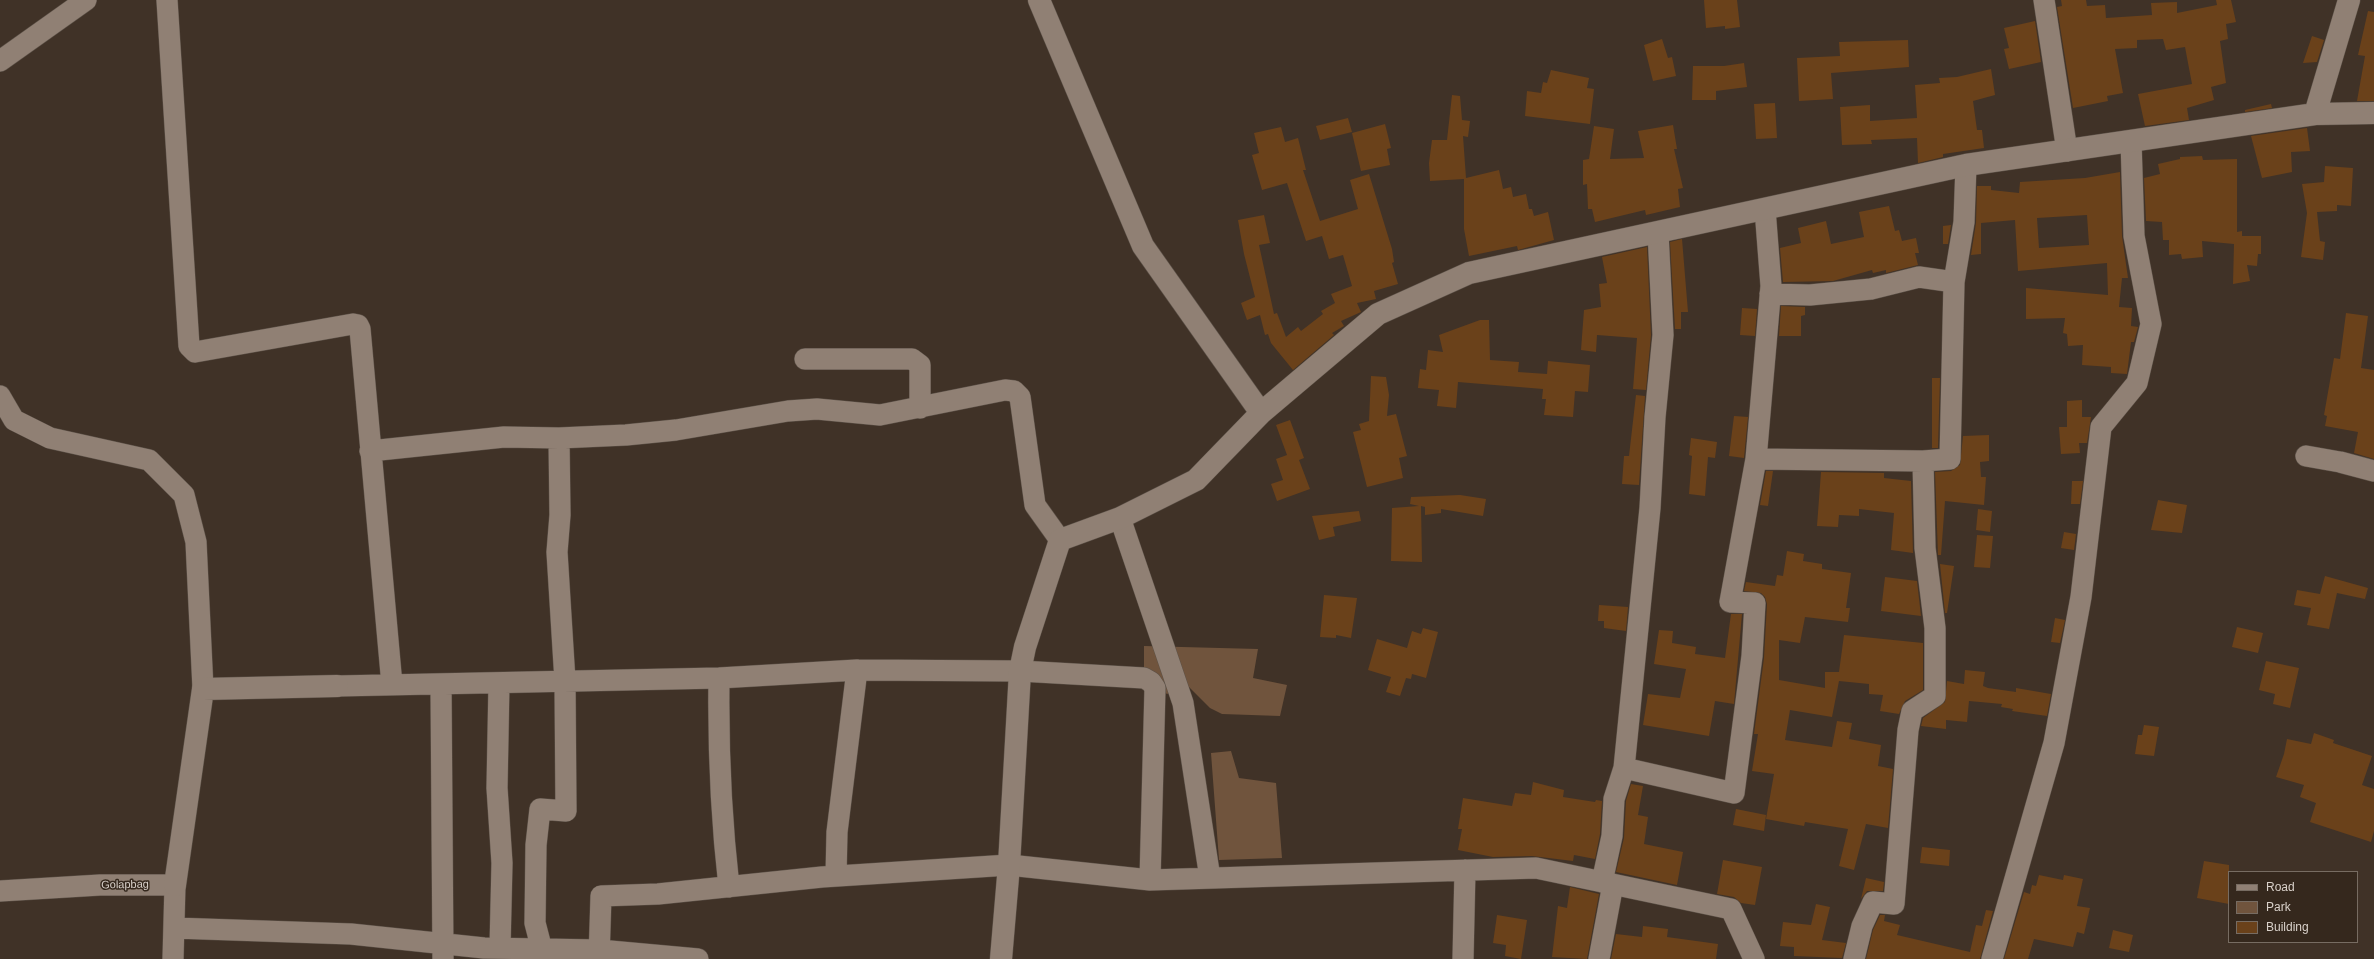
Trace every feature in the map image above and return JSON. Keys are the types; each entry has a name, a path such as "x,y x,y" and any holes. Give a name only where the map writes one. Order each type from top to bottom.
{"street":[{"path":"0,61 86,0"},
{"path":"167,0 189,346 195,352 353,324 358,325 360,329 392,685"},
{"path":"1038,0 1143,246 1261,413"},
{"path":"2044,0 2067,150"},
{"path":"2315,114 2349,0"},
{"path":"1060,540 1120,518 1196,480 1261,413 1378,314 1469,273 1966,165 2315,114 2374,113"},
{"path":"1992,959 2054,743 2081,597 2101,427 2137,383 2151,324 2134,236 2131,141"},
{"path":"1756,459 1924,461 1950,459 1954,282 1964,222 1966,165"},
{"path":"1624,768 1734,793 1752,656 1755,603 1730,602 1756,459 1770,294 1764,209"},
{"path":"1599,959 1612,836 1614,799 1624,768 1649,516 1655,417 1663,335 1658,232"},
{"path":"1770,294 1810,295 1871,289 1919,277 1954,282"},
{"path":"805,359 912,359 917,361 920,365 920,408"},
{"path":"370,451 504,437 559,438 676,430 810,409 880,415 1005,390 1014,391 1020,397 1034,505 1060,540"},
{"path":"0,396 14,420 50,438 149,460 184,495 196,542 203,689 175,885 174,959"},
{"path":"542,950 535,923 536,845 540,810 566,811 566,681 557,552 560,515 559,438"},
{"path":"2306,456 2340,462 2374,471"},
{"path":"1854,959 1862,926 1873,902 1894,904 1908,730 1912,711 1935,696 1935,628 1925,548 1924,461"},
{"path":"1120,518 1184,703 1210,878"},
{"path":"1001,959 1010,865 1020,671 1025,647 1060,540"},
{"path":"203,689 719,678 857,670 1020,671 1144,678 1151,682 1155,688 1150,880"},
{"path":"836,876 836,832 857,670"},
{"path":"719,678 718,740 721,821 729,887"},
{"path":"499,683 497,788 502,863 500,948"},
{"path":"441,684 444,951"},
{"path":"599,954 601,896 658,894 836,876 1010,865 1150,880 1536,868 1731,909 1754,959"},
{"path":"1463,959 1465,870"},
{"name":"Golapbag","path":"0,891 100,885 175,885"},
{"path":"174,928 351,934 444,951 500,948 698,959"}],"green space":[{"path":"1144,646 1258,649 1253,678 1287,685 1280,716 1222,714 1210,708 1187,685 1167,694 1144,678"},
{"path":"1231,751 1239,778 1276,783 1282,858 1219,860 1211,753"}],"building":[{"path":"1704,0 1737,0 1740,27 1725,29 1725,26 1706,28"},
{"path":"2061,0 2086,0 2087,6 2105,5 2106,18 2152,15 2151,3 2177,2 2177,13 2217,5 2216,0 2231,0 2236,22 2226,24 2228,39 2220,41 2226,83 2211,87 2214,100 2187,108 2189,120 2145,126 2138,94 2192,84 2185,47 2166,50 2163,39 2137,40 2137,48 2115,49 2123,93 2107,96 2108,101 2073,108 2057,7 2062,6"},
{"path":"2368,11 2374,12 2374,101 2357,101 2365,56 2358,55"},
{"path":"2035,21 2041,62 2009,69 2004,49 2009,48 2004,28"},
{"path":"2312,36 2324,40 2317,62 2303,63"},
{"path":"1662,39 1668,58 1672,57 1676,76 1653,81 1644,45"},
{"path":"1908,40 1909,67 1831,73 1833,99 1799,101 1797,58 1840,56 1839,42"},
{"path":"1744,63 1747,87 1716,91 1716,100 1692,100 1693,66 1724,66"},
{"path":"1991,69 1995,95 1973,101 1977,130 1982,130 1984,148 1943,154 1943,157 1918,163 1917,138 1871,140 1872,144 1842,145 1840,107 1870,105 1870,121 1917,118 1915,85 1940,83 1939,78 1957,77"},
{"path":"1551,70 1589,78 1587,88 1594,89 1590,124 1525,116 1527,91 1541,93 1543,82 1547,83"},
{"path":"1452,95 1460,96 1462,120 1470,121 1468,137 1463,136 1466,178 1499,170 1503,189 1511,187 1513,197 1526,194 1529,209 1532,209 1534,216 1548,212 1554,240 1518,250 1517,246 1469,256 1464,229 1464,179 1430,181 1429,163 1432,140 1447,140"},
{"path":"1775,103 1777,138 1756,139 1754,104"},
{"path":"2271,104 2272,108 2245,112 2245,110"},
{"path":"1348,118 1352,132 1320,140 1316,126"},
{"path":"1385,124 1391,148 1387,149 1390,165 1361,171 1352,133"},
{"path":"1673,125 1677,149 1674,149 1683,188 1678,189 1680,207 1646,215 1645,210 1595,222 1592,209 1588,209 1587,184 1583,185 1583,160 1589,159 1594,126 1614,129 1610,159 1644,158 1638,131"},
{"path":"1281,127 1285,142 1298,138 1306,170 1303,170 1320,221 1358,209 1350,180 1369,174 1392,249 1394,262 1392,263 1398,284 1374,291 1376,299 1357,303 1361,312 1341,321 1344,326 1332,333 1334,335 1293,370 1271,343 1268,334 1265,335 1260,315 1247,320 1241,303 1255,297 1244,254 1238,220 1264,215 1270,243 1259,245 1274,314 1277,313 1286,337 1298,327 1301,331 1323,314 1321,311 1335,303 1331,294 1352,286 1343,255 1329,259 1322,236 1306,241 1287,183 1262,190 1252,155 1259,153 1254,133"},
{"path":"2307,128 2310,151 2291,152 2292,172 2262,178 2251,136"},
{"path":"2202,156 2203,160 2237,159 2237,232 2242,231 2242,236 2261,236 2261,254 2258,254 2257,266 2247,265 2250,281 2233,284 2234,244 2202,241 2203,257 2182,259 2181,254 2169,255 2169,240 2163,240 2162,222 2146,221 2144,178 2160,174 2158,164 2180,159 2180,157"},
{"path":"2325,166 2353,168 2351,206 2337,205 2337,211 2317,212 2320,241 2325,242 2323,260 2301,257 2307,213 2302,184 2324,182"},
{"path":"2120,172 2122,236 2128,278 2122,278 2119,307 2132,308 2131,326 2138,327 2134,342 2131,342 2127,374 2111,373 2111,367 2082,365 2083,345 2068,346 2067,334 2063,333 2065,318 2026,319 2026,288 2108,295 2107,263 2018,271 2015,220 1981,223 1981,254 1971,255 1976,223 1977,186 1991,186 1991,190 2019,193 2020,182 2085,178","holes":["2087,215 2089,245 2039,248 2037,218"]},
{"path":"1889,206 1895,231 1899,230 1902,241 1916,238 1919,253 1915,253 1918,265 1886,273 1886,270 1873,273 1872,270 1833,281 1783,282 1780,248 1801,243 1798,228 1826,221 1831,244 1864,237 1859,212"},
{"path":"1951,225 1948,244 1943,244 1943,226"},
{"path":"1682,239 1688,312 1681,312 1681,329 1675,329 1670,242"},
{"path":"1647,247 1651,335 1646,390 1633,389 1637,338 1597,335 1596,352 1581,350 1584,310 1601,307 1599,284 1607,283 1602,257"},
{"path":"1781,306 1805,307 1805,315 1801,316 1801,336 1779,336"},
{"path":"1742,308 1757,309 1755,336 1740,335"},
{"path":"2346,313 2368,316 2361,368 2374,370 2374,459 2354,453 2358,432 2325,426 2327,416 2324,415 2334,358 2340,359"},
{"path":"1480,320 1489,320 1490,360 1519,362 1518,372 1547,374 1548,361 1590,365 1588,392 1575,391 1573,417 1544,415 1546,399 1542,399 1543,389 1458,382 1456,408 1437,406 1439,390 1418,388 1420,369 1426,370 1428,350 1443,352 1439,335"},
{"path":"1371,376 1386,377 1389,395 1387,416 1396,414 1407,456 1399,458 1403,478 1367,487 1353,432 1361,430 1359,424 1369,421"},
{"path":"1932,378 1940,378 1938,448 1932,448"},
{"path":"1636,395 1645,396 1639,485 1622,484 1624,456 1629,456"},
{"path":"2082,400 2082,417 2091,417 2087,443 2079,443 2080,453 2061,454 2059,427 2067,427 2067,401"},
{"path":"1734,416 1748,417 1744,458 1729,456"},
{"path":"1290,420 1304,458 1299,460 1310,489 1277,501 1271,484 1283,480 1276,459 1287,455 1276,425"},
{"path":"1989,435 1989,461 1980,462 1981,477 1986,477 1984,505 1945,501 1941,555 1938,555 1935,472 1951,471 1960,465 1963,436"},
{"path":"1691,438 1717,442 1715,458 1708,457 1705,496 1689,494 1692,456 1689,455"},
{"path":"1766,471 1773,471 1768,506 1760,505"},
{"path":"1821,472 1884,473 1884,478 1911,481 1913,553 1891,550 1894,513 1859,509 1859,516 1839,515 1838,527 1817,526"},
{"path":"2072,481 2083,481 2080,504 2071,504"},
{"path":"1460,495 1486,499 1483,516 1441,509 1441,513 1425,515 1425,507 1421,506 1422,562 1391,561 1392,508 1419,506 1410,504 1411,497"},
{"path":"2158,500 2187,505 2182,533 2151,530"},
{"path":"1978,509 1992,511 1990,532 1976,530"},
{"path":"1359,511 1361,521 1333,527 1335,536 1319,540 1312,516"},
{"path":"2064,532 2076,534 2074,550 2061,548"},
{"path":"1977,535 1993,536 1990,568 1974,567"},
{"path":"1787,551 1804,554 1803,561 1822,564 1822,569 1851,573 1846,608 1850,608 1848,622 1805,617 1800,643 1779,640 1779,680 1825,688 1825,672 1839,672 1844,635 1923,643 1923,690 1905,701 1899,714 1880,711 1883,695 1869,694 1869,684 1839,681 1832,717 1790,710 1785,740 1832,747 1837,721 1852,723 1849,739 1881,745 1878,766 1893,769 1888,828 1866,824 1854,870 1839,866 1848,829 1805,822 1804,826 1766,819 1774,774 1752,771 1758,734 1754,734 1764,658 1767,604 1765,597 1761,593 1744,591 1746,582 1775,586 1777,575 1783,576"},
{"path":"1940,564 1954,566 1947,613 1945,613"},
{"path":"2325,576 2368,588 2365,599 2337,593 2329,629 2307,625 2311,608 2294,605 2297,590 2320,594"},
{"path":"1885,577 1917,581 1921,616 1881,611"},
{"path":"1324,595 1357,598 1351,638 1336,635 1336,638 1320,637"},
{"path":"1599,605 1628,607 1626,631 1604,628 1604,621 1598,621"},
{"path":"1731,614 1742,614 1734,704 1715,701 1709,736 1643,725 1648,694 1680,698 1686,669 1654,664 1659,630 1673,631 1672,643 1696,647 1695,654 1725,658"},
{"path":"2055,618 2065,620 2060,643 2051,642"},
{"path":"2237,627 2263,633 2258,653 2232,647"},
{"path":"1423,628 1438,632 1426,678 1412,674 1411,679 1406,678 1400,696 1386,692 1391,677 1368,670 1377,639 1407,648 1412,631 1421,634"},
{"path":"2266,661 2299,668 2290,708 2273,704 2275,694 2259,690"},
{"path":"1965,670 1985,672 1983,686 1988,688 2016,692 2016,688 2051,694 2047,716 2012,711 2013,709 2001,707 2002,704 1969,701 1967,722 1946,720 1946,729 1921,726 1923,718 1945,702 1947,681 1964,684"},
{"path":"2144,725 2159,727 2154,756 2135,754 2138,735 2142,735"},
{"path":"2314,733 2334,740 2333,743 2372,756 2362,785 2374,789 2374,831 2371,842 2310,822 2316,803 2300,797 2304,785 2276,777 2284,754 2287,739 2311,744"},
{"path":"1533,782 1564,790 1563,797 1595,802 1596,800 1602,801 1600,834 1595,859 1574,855 1573,861 1532,856 1493,857 1458,850 1462,829 1458,829 1463,798 1512,806 1515,793 1531,795"},
{"path":"1631,784 1643,786 1638,815 1648,817 1644,844 1683,852 1677,885 1616,872 1624,838 1626,801"},
{"path":"1736,809 1766,815 1764,831 1733,825"},
{"path":"1922,847 1950,850 1949,866 1920,863"},
{"path":"1723,860 1762,867 1755,905 1741,903 1734,897 1717,894"},
{"path":"2204,861 2229,865 2228,904 2197,898"},
{"path":"2039,875 2063,880 2064,875 2083,879 2077,906 2090,908 2084,934 2077,932 2073,947 2034,939 2028,959 2004,959 2024,892 2030,894 2032,885 2036,886"},
{"path":"1866,878 1884,882 1883,891 1867,891 1861,899"},
{"path":"1570,887 1599,894 1587,959 1552,957 1558,906 1567,908"},
{"path":"1816,904 1830,907 1822,940 1846,943 1842,958 1794,956 1794,947 1780,946 1783,922 1811,925"},
{"path":"1986,910 1993,911 1980,959 1866,959 1873,930 1880,915 1885,915 1884,921 1900,925 1897,935 1970,952 1976,925 1982,926"},
{"path":"1497,915 1527,920 1521,959 1505,956 1506,945 1493,943"},
{"path":"1643,926 1668,929 1667,937 1718,944 1716,959 1611,959 1616,934 1642,937"},
{"path":"2113,930 2133,935 2129,952 2109,948"}]}
